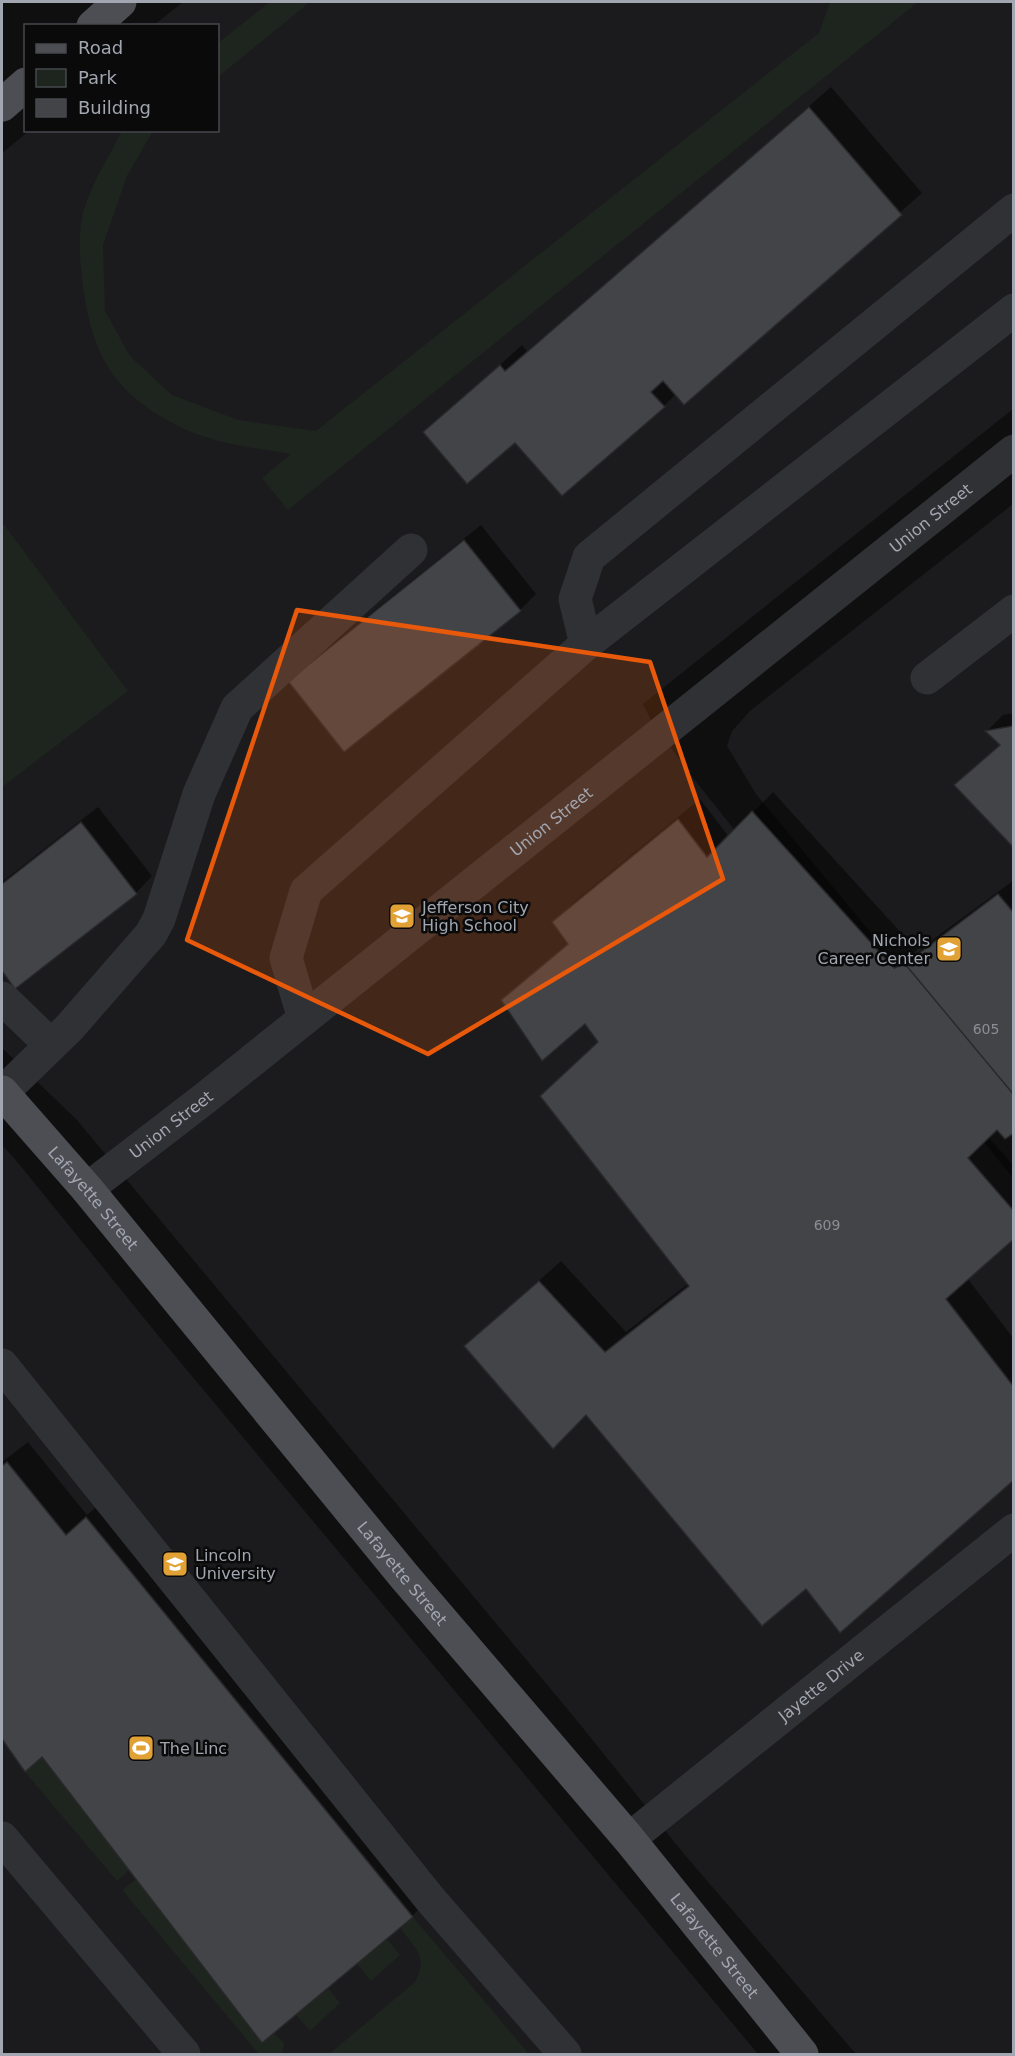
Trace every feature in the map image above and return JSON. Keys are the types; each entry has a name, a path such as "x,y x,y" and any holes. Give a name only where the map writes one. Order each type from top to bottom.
{"main road":[{"path":"95,24 120,2"},
{"path":"2,105 24,86"},
{"name":"Lafayette Street","path":"2,1093 87,1189 404,1576 629,1839 802,2055"}],"street":[{"path":"586,644 575,599 589,557 1014,210"},
{"path":"304,1019 286,958 306,891 586,644 1014,310"},
{"name":"Union Street","path":"87,1189 304,1019 1014,451"},
{"path":"2,1093 51,1045 151,934 159,919 199,794 237,708 411,550"},
{"path":"927,678 1014,611"},
{"path":"2,998 51,1045"},
{"path":"2,1365 430,1899 565,2055"},
{"name":"Jayette Drive","path":"629,1839 1014,1530"},
{"path":"2,1838 184,2055"}],"highlighted area":[{"path":"297,610 650,662 723,879 428,1054 187,940"}],"shaded area":[{"name":"Jefferson City High School","path":"183,2 1013,2 1013,409 643,704 652,722 697,783 1013,1178 1013,2054 856,2054 684,1854 574,1717 76,1119 2,1048 2,153 28,132 219,132 219,24 155,24"},
{"name":"Nichols Career Center","path":"1013,504 1013,1105 756,794 727,746 732,731 750,711"},
{"name":"Lincoln University","path":"2,1145 161,1339 758,2054 2,2054"}],"green space":[{"path":"270,2 310,2 219,76 219,42"},
{"path":"830,2 918,2 288,510 262,478 291,454 239,446 189,431 164,418 127,391 113,375 102,357 94,336 83,286 80,252 81,225 85,207 99,173 121,132 152,132 127,176 103,245 105,311 130,356 172,395 238,420 316,431 819,33"},
{"path":"2,522 128,691 2,787"},
{"path":"42,1757 130,1869 117,1881 25,1772"},
{"path":"137,1878 263,2042 274,2033 284,2043 282,2054 259,2054 122,1890"},
{"path":"413,1917 529,2054 329,2054 415,1982 421,1966 420,1959 415,1947 400,1928"},
{"path":"387,1939 400,1955 371,1981 357,1964"},
{"path":"328,1988 340,2003 310,2031 296,2015"}],"building":[{"path":"809,107 902,215 684,405 663,381 651,392 665,407 562,496 515,443 467,484 423,432 500,365 505,371"},
{"path":"464,540 521,611 344,752 288,681"},
{"path":"1012,726 1014,729 1014,848 954,785 1000,745 985,731"},
{"name":"Jefferson City High School","path":"752,811 894,968 905,964 1014,1095 1014,1133 1005,1139 997,1130 968,1158 1014,1211 1014,1239 946,1299 1014,1387 1014,1480 840,1633 806,1589 762,1626 586,1415 553,1449 464,1346 539,1281 605,1352 689,1286 540,1096 598,1042 585,1024 542,1061 501,1000 568,944 552,922 678,819 707,857"},
{"path":"81,822 137,894 15,989 2,971 2,884"},
{"name":"Nichols Career Center","path":"998,894 1014,913 1014,1095 905,964"},
{"name":"The Linc","path":"7,1462 66,1535 86,1517 413,1917 262,2043 42,1757 25,1772 2,1739 2,1466"}],"place":[{"name":"Jefferson City High School","path":"402,916"},
{"name":"Nichols Career Center","path":"949,949"},
{"name":"Lincoln University","path":"175,1564"},
{"name":"The Linc","path":"141,1748"}]}
